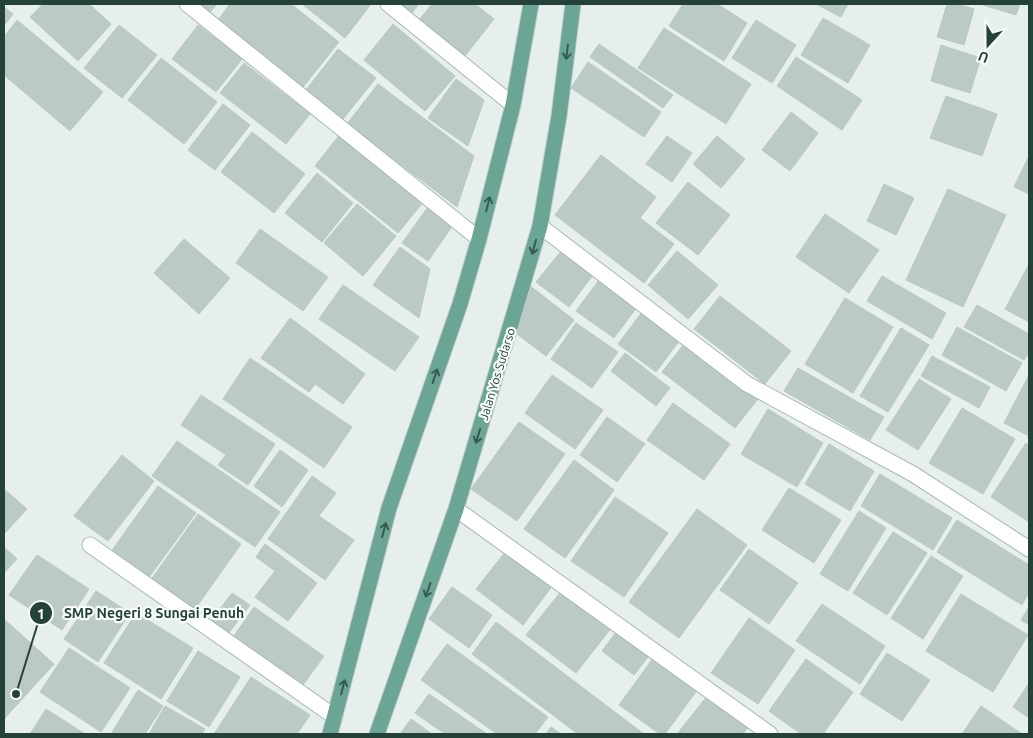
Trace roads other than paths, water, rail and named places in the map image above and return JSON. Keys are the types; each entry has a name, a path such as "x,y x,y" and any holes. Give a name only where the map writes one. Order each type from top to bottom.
{"main road":[{"path":"330,734 389,508 460,304 479,239 513,105 531,4"},
{"name":"Jalan Yos Sudarso","path":"377,734 456,509 540,226 559,116 573,4"}],"street":[{"path":"187,4 479,239"},
{"path":"388,4 513,105"},
{"path":"540,226 747,384 912,474 1029,549"},
{"path":"456,509 770,734"},
{"path":"90,545 335,717"}],"place":[{"name":"SMP Negeri 8 Sungai Penuh","path":"16,694"}]}
